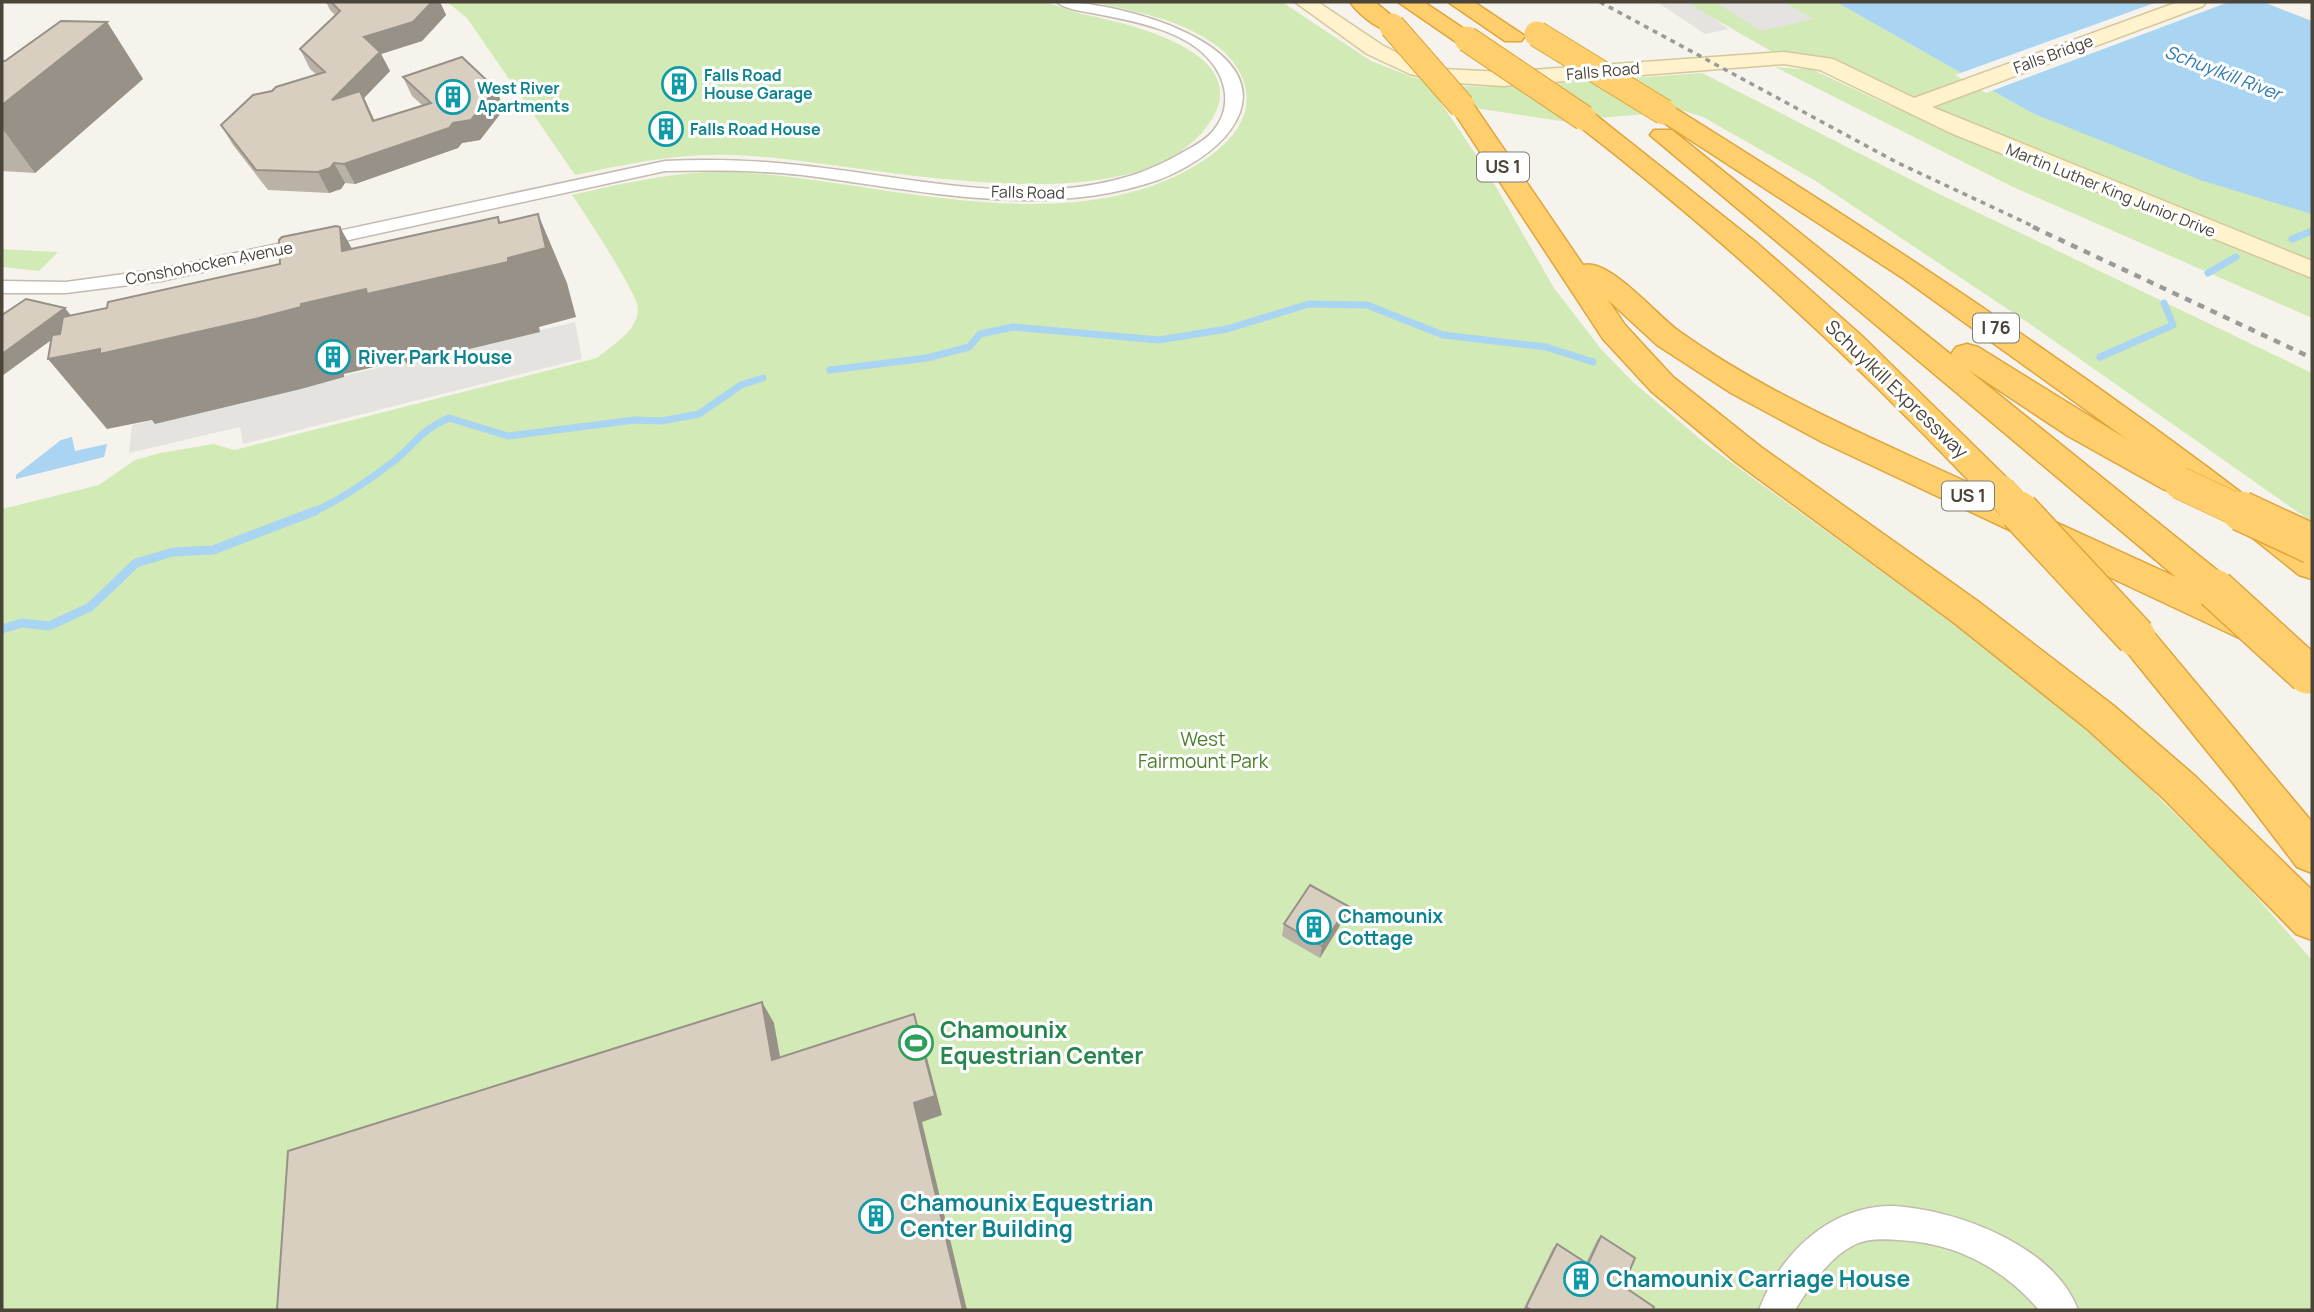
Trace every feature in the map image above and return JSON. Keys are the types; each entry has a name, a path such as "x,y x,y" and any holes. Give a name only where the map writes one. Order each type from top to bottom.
{"highway":[{"name":"US 1","path":"1361,2 1392,26 1462,106 1545,227 1668,338 1742,386 1834,434 2311,669"},
{"path":"1373,2 1392,26"},
{"name":"Schuylkill Expressway","path":"1409,2 1584,118 1672,186 1787,285 1920,409 2136,637 2239,760 2312,854"},
{"path":"1459,2 1525,35 1651,113 1987,369 2080,428 2180,483 2312,544"},
{"path":"1485,2 1525,35"},
{"path":"1651,113 2311,669"},
{"name":"I 76","path":"1651,113 1852,231 2034,354 2181,462 2312,566"},
{"path":"1545,227 1614,332 1662,384 1749,455 1966,612 2059,684 2180,788 2312,920"}],"main road":[{"name":"Falls Road","path":"1305,2 1387,59 1421,71 1455,78 1503,79 1784,58 1817,61 1910,107"},
{"name":"Falls Bridge","path":"1910,107 2196,2"},
{"path":"1836,69 1892,84 1957,89 1954,106 1958,116 1989,141"},
{"name":"Martin Luther King Junior Drive","path":"1910,107 2312,270"}],"street":[{"name":"Falls Road","path":"578,184 665,166 735,164 985,192 1072,193 1113,187 1164,171 1192,157 1215,139 1228,121 1233,92 1227,74 1214,57 1194,41 1169,28 1064,2"},
{"name":"Conshohocken Avenue","path":"2,287 73,287 170,274 578,184"},
{"path":"1776,1310 1802,1270 1822,1249 1846,1231 1888,1222 1951,1229 1989,1245 2045,1289 2061,1310"}],"green space":[{"path":"447,2 1044,3 1128,25 1181,46 1203,60 1217,78 1220,100 1208,125 1169,158 1116,177 1053,184 984,182 731,155 653,160 575,175 467,18"},
{"name":"West Fairmount Park","path":"1093,2 1282,2 1371,61 1415,78 1460,86 1511,87 1702,73 1933,191 2312,373 2312,522 2033,326 1814,180 1703,117 1684,111 1561,121 1441,103 1485,168 1554,288 1601,349 1633,382 1706,444 2013,667 2109,748 2236,874 2312,960 2312,1310 2,1310 2,509 99,485 135,460 160,453 214,444 234,450 597,358 629,330 637,316 638,308 620,270 572,195 673,175 734,172 970,201 1031,204 1090,200 1146,188 1198,164 1219,149 1241,123 1247,95 1242,76 1225,52 1203,37 1173,23"},
{"path":"1685,2 1836,2 2032,113 2312,214 2312,318 2013,187 1775,67 1813,70 1893,107 1910,98 1828,57 1771,51"},
{"path":"2,249 58,252 39,271 2,267"}],"shaded area":[{"path":"1657,2 1688,2 1729,29 1705,34"},
{"path":"1715,2 1784,2 1813,19 1761,31"},
{"path":"575,322 582,359 243,444 240,427 129,453 132,425"}],"water":[{"name":"Schuylkill River","path":"1836,2 2263,2 2312,21 2312,214 2200,180 2032,113"},
{"path":"72,437 75,451 107,444 104,457 16,479 16,475 61,440"}],"pier":[{"path":"2157,2 2229,2 1986,93 1955,75"}],"building":[{"path":"331,2 432,2 413,22 364,37 380,52 332,100 360,91 373,121 431,103 403,77 462,57 496,89 471,120 453,123 449,128 344,164 334,163 330,168 318,172 256,170 221,125 253,95 325,72 300,49 340,11"},
{"path":"61,21 107,22 2,105 2,61"},
{"path":"538,214 546,248 508,258 508,262 367,294 366,289 301,304 301,307 255,319 100,354 100,349 48,359 52,335 60,334 63,317 107,308 108,302 280,264 279,240 282,237 336,226 340,227 342,251 498,217 499,223"},
{"path":"26,299 65,308 2,354 2,315"},
{"name":"Chamounix Cottage","path":"1310,885 1348,906 1322,946 1284,924"},
{"path":"762,1002 772,1060 914,1014 935,1096 914,1103 963,1310 277,1310 288,1151"},
{"name":"Chamounix Carriage House","path":"1601,1236 1635,1258 1623,1286 1654,1307 1653,1310 1531,1310 1526,1307 1557,1244 1588,1264"}],"waterway":[{"path":"2292,239 2312,231"},
{"path":"2208,273 2236,257"},
{"path":"2100,357 2173,325 2164,303"},
{"path":"830,370 927,358 969,347 980,334 1013,327 1159,340 1227,329 1309,304 1367,305 1443,335 1546,347 1593,362"},
{"path":"315,511 364,483 401,455 424,433 449,418 508,436 635,420 661,421 699,414 741,385 763,378"},
{"path":"2,629 22,623 49,626 90,607 136,563 173,552 213,550 315,511"},
{"path":"311,513 315,511"}],"railway":[{"path":"1600,2 1898,163 2037,228"},
{"path":"2033,227 2312,358"}],"place":[{"name":"Falls Road House Garage","path":"679,84"},
{"name":"West River Apartments","path":"453,97"},
{"name":"Falls Road House","path":"666,129"},
{"name":"River Park House","path":"333,357"},
{"name":"Chamounix Cottage","path":"1314,927"},
{"name":"Chamounix Equestrian Center","path":"916,1043"},
{"name":"Chamounix Equestrian Center Building","path":"876,1216"},
{"name":"Chamounix Carriage House","path":"1581,1279"}]}
